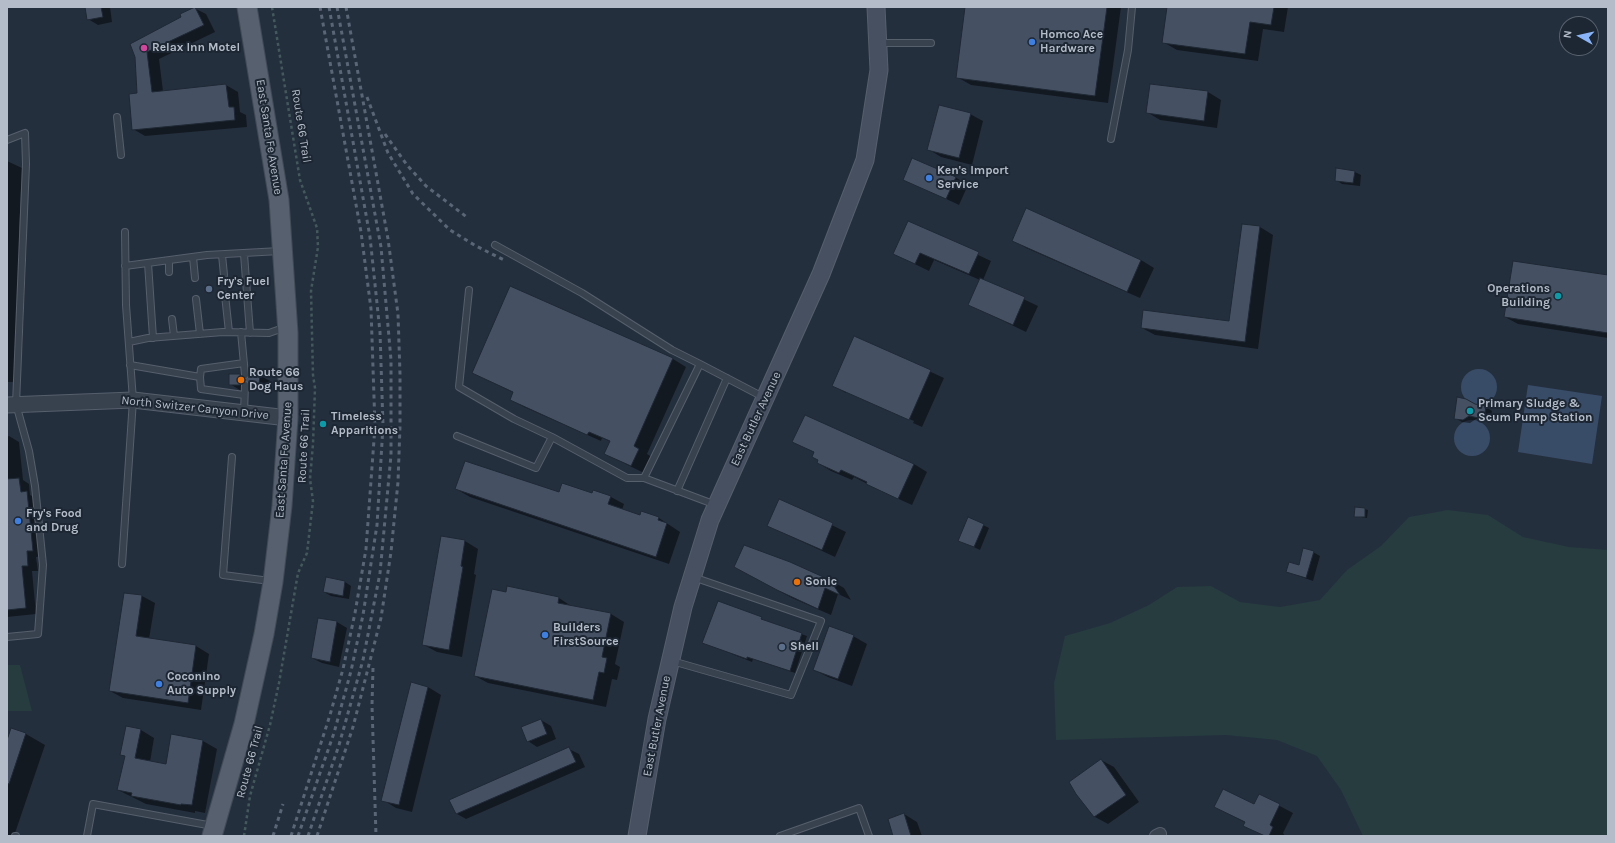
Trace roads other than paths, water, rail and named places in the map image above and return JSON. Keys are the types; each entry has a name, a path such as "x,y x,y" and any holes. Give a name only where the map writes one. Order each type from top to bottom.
{"main road":[{"name":"East Santa Fe Avenue","path":"213,831 244,724 274,582 282,506 288,418 288,326 283,250 272,153 247,7"},
{"name":"East Butler Avenue","path":"637,836 657,719 692,577 710,520 766,399 821,274 865,160 879,70 876,7"}],"street":[{"name":"North Switzer Canyon Drive","path":"12,404 133,400 288,418"}],"lane":[{"path":"1111,139 1128,50 1132,7"},
{"path":"878,43 931,43"},
{"path":"117,117 121,155"},
{"path":"7,140 25,133 26,164 12,404 31,465 43,565 38,634 7,637"},
{"path":"122,564 133,400 126,305 125,232"},
{"path":"495,245 582,293 672,350 766,399"},
{"path":"126,266 193,257 283,250"},
{"path":"244,254 250,333"},
{"path":"222,255 224,275"},
{"path":"193,257 195,278"},
{"path":"169,261 170,272"},
{"path":"148,264 153,338"},
{"path":"469,290 459,387 514,419 552,437 627,478 644,478 716,506"},
{"path":"225,295 229,332"},
{"path":"196,299 200,334"},
{"path":"172,319 174,336"},
{"path":"129,342 153,338 229,332 269,333 288,326"},
{"path":"241,332 244,375"},
{"path":"244,363 201,369 200,378 201,389 244,395"},
{"path":"644,478 700,364"},
{"path":"130,365 200,378"},
{"path":"677,490 727,378"},
{"path":"244,413 245,385"},
{"path":"457,436 536,468 552,437"},
{"path":"232,457 223,575 274,582"},
{"path":"671,661 791,695 821,621 692,577"},
{"path":"87,836 93,804 213,831"},
{"path":"780,836 859,808 869,836"}],"water":[{"path":"1479,369 1489,372 1494,377 1497,387 1494,397 1489,402 1479,405 1469,402 1464,397 1461,387 1464,377 1469,372"},
{"path":"1528,385 1602,396 1592,464 1518,452"},
{"path":"1472,420 1482,423 1487,428 1490,438 1487,448 1482,453 1472,456 1462,453 1457,448 1454,438 1457,428 1462,423"}],"railway":[{"path":"291,836 330,715 343,669 355,613 366,549 375,426 371,309 361,232 320,7"},
{"path":"298,836 334,733 351,671 363,615 377,525 383,426 380,332 370,237 329,7"},
{"path":"308,836 339,745 363,660 380,573 391,455 391,360 381,247 337,7"},
{"path":"317,836 353,727 381,618 391,552 398,482 400,426 398,314 388,239 346,7"},
{"path":"367,97 388,153 413,194 450,230 476,246 506,261"},
{"path":"385,134 407,165 426,186 468,218"},
{"path":"373,668 372,705 376,836"},
{"path":"273,836 283,804"}],"place":[{"name":"Homco Ace Hardware","path":"1032,42"},
{"name":"Relax Inn Motel","path":"144,48"},
{"name":"Ken's Import Service","path":"929,178"},
{"name":"Fry's Fuel Center","path":"209,289"},
{"name":"Operations Building","path":"1558,296"},
{"name":"Route 66 Dog Haus","path":"241,380"},
{"name":"Primary Sludge & Scum Pump Station","path":"1470,411"},
{"name":"Timeless Apparitions","path":"323,424"},
{"name":"Fry's Food and Drug","path":"18,521"},
{"name":"Sonic","path":"797,582"},
{"name":"Builders FirstSource","path":"545,635"},
{"name":"Shell","path":"782,647"},
{"name":"Coconino Auto Supply","path":"159,684"}]}
